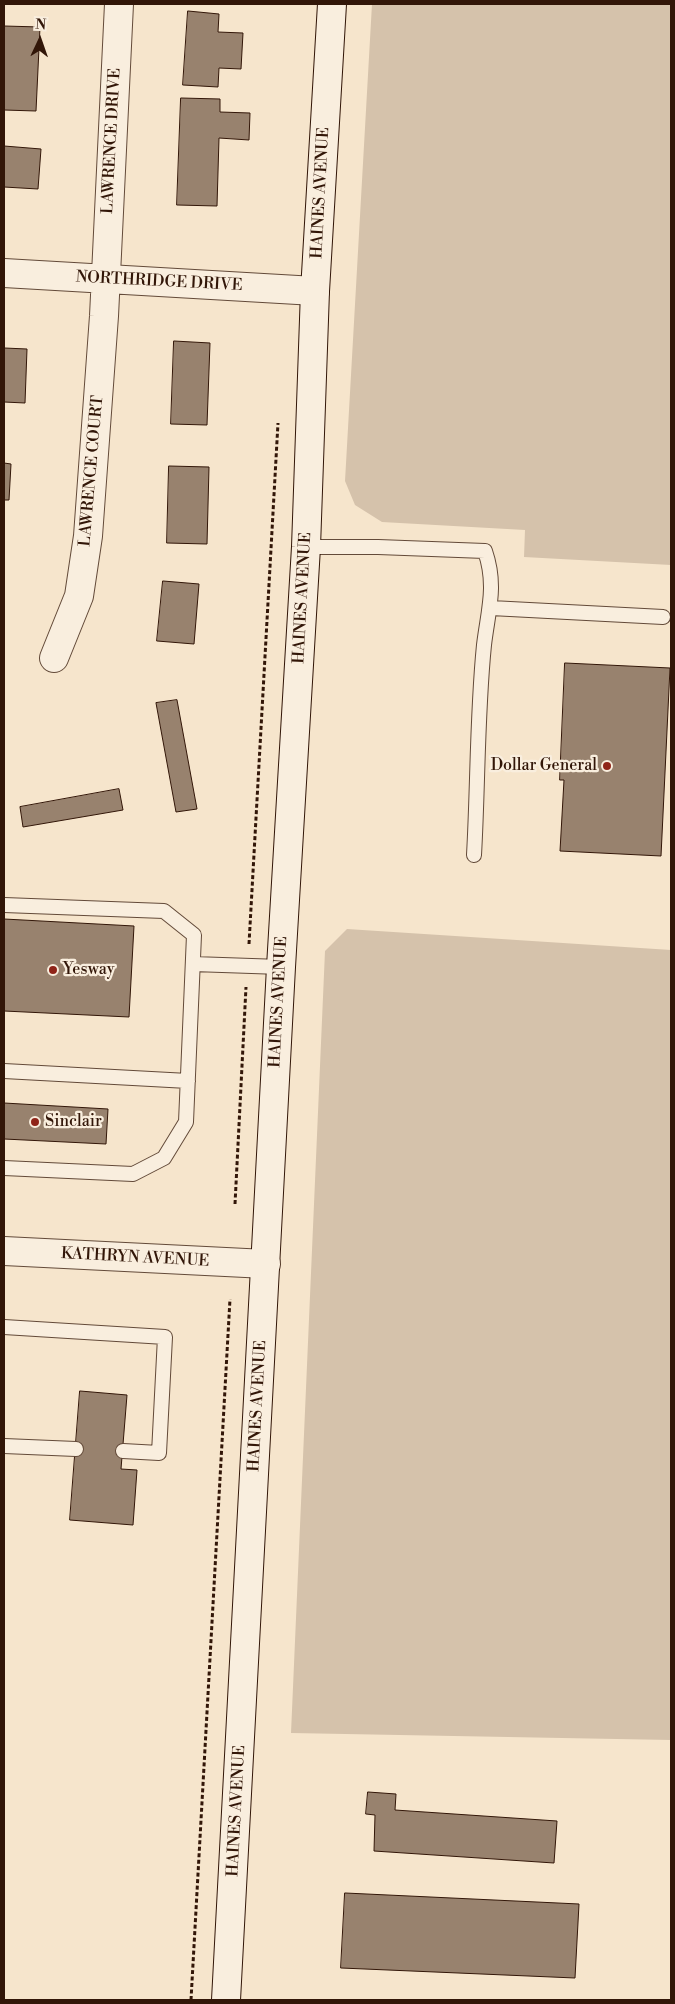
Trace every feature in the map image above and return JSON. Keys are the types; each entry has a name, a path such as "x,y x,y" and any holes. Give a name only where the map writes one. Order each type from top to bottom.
{"main road":[{"name":"LAWRENCE DRIVE","path":"105,279 119,4"},
{"name":"HAINES AVENUE","path":"226,2000 280,968 306,547 315,291 332,4"},
{"name":"NORTHRIDGE DRIVE","path":"4,273 315,291"},
{"name":"LAWRENCE COURT","path":"54,658 80,596 88,536 105,279"},
{"name":"KATHRYN AVENUE","path":"4,1251 266,1264"}],"lane":[{"path":"306,547 378,546 485,551 490,566 491,608 484,644 474,855"},
{"path":"491,608 663,617"},
{"path":"4,905 164,911 194,935 186,1122 164,1158 132,1174 4,1168"},
{"path":"193,964 280,968"},
{"path":"4,1071 188,1081"},
{"path":"4,1327 165,1337 159,1453 122,1452"},
{"path":"4,1446 76,1449"}],"path":[{"path":"235,1204 278,418"},
{"path":"191,2000 230,1299"}],"shaded area":[{"path":"372,4 671,4 671,565 524,557 525,530 382,522 355,505 345,481"},
{"path":"347,929 671,950 671,1740 291,1733 325,951"}],"building":[{"path":"188,11 219,14 218,32 243,33 241,69 219,68 218,87 183,85"},
{"path":"4,26 40,27 36,111 4,110"},
{"path":"181,98 220,99 220,112 250,113 249,140 219,138 217,206 177,205"},
{"path":"4,146 41,149 38,189 4,187"},
{"path":"174,341 210,343 207,425 171,424"},
{"path":"4,348 27,349 25,403 4,402"},
{"path":"4,463 11,464 9,500 4,500"},
{"path":"169,466 209,467 207,544 167,543"},
{"path":"163,581 199,584 194,644 157,641"},
{"path":"565,663 670,668 661,856 560,851 564,780 560,780"},
{"path":"177,700 197,809 176,812 156,703"},
{"path":"119,789 123,810 23,827 20,807"},
{"path":"4,919 134,926 129,1017 4,1011"},
{"path":"4,1103 108,1109 106,1144 4,1139"},
{"path":"80,1391 127,1395 121,1469 137,1470 133,1525 70,1520"},
{"path":"368,1792 396,1794 395,1810 557,1821 554,1863 374,1851 375,1815 366,1814"},
{"path":"345,1893 579,1904 575,1978 341,1968"}],"place":[{"name":"Dollar General","path":"607,766"},
{"name":"Yesway","path":"53,970"},
{"name":"Sinclair","path":"35,1122"}]}
